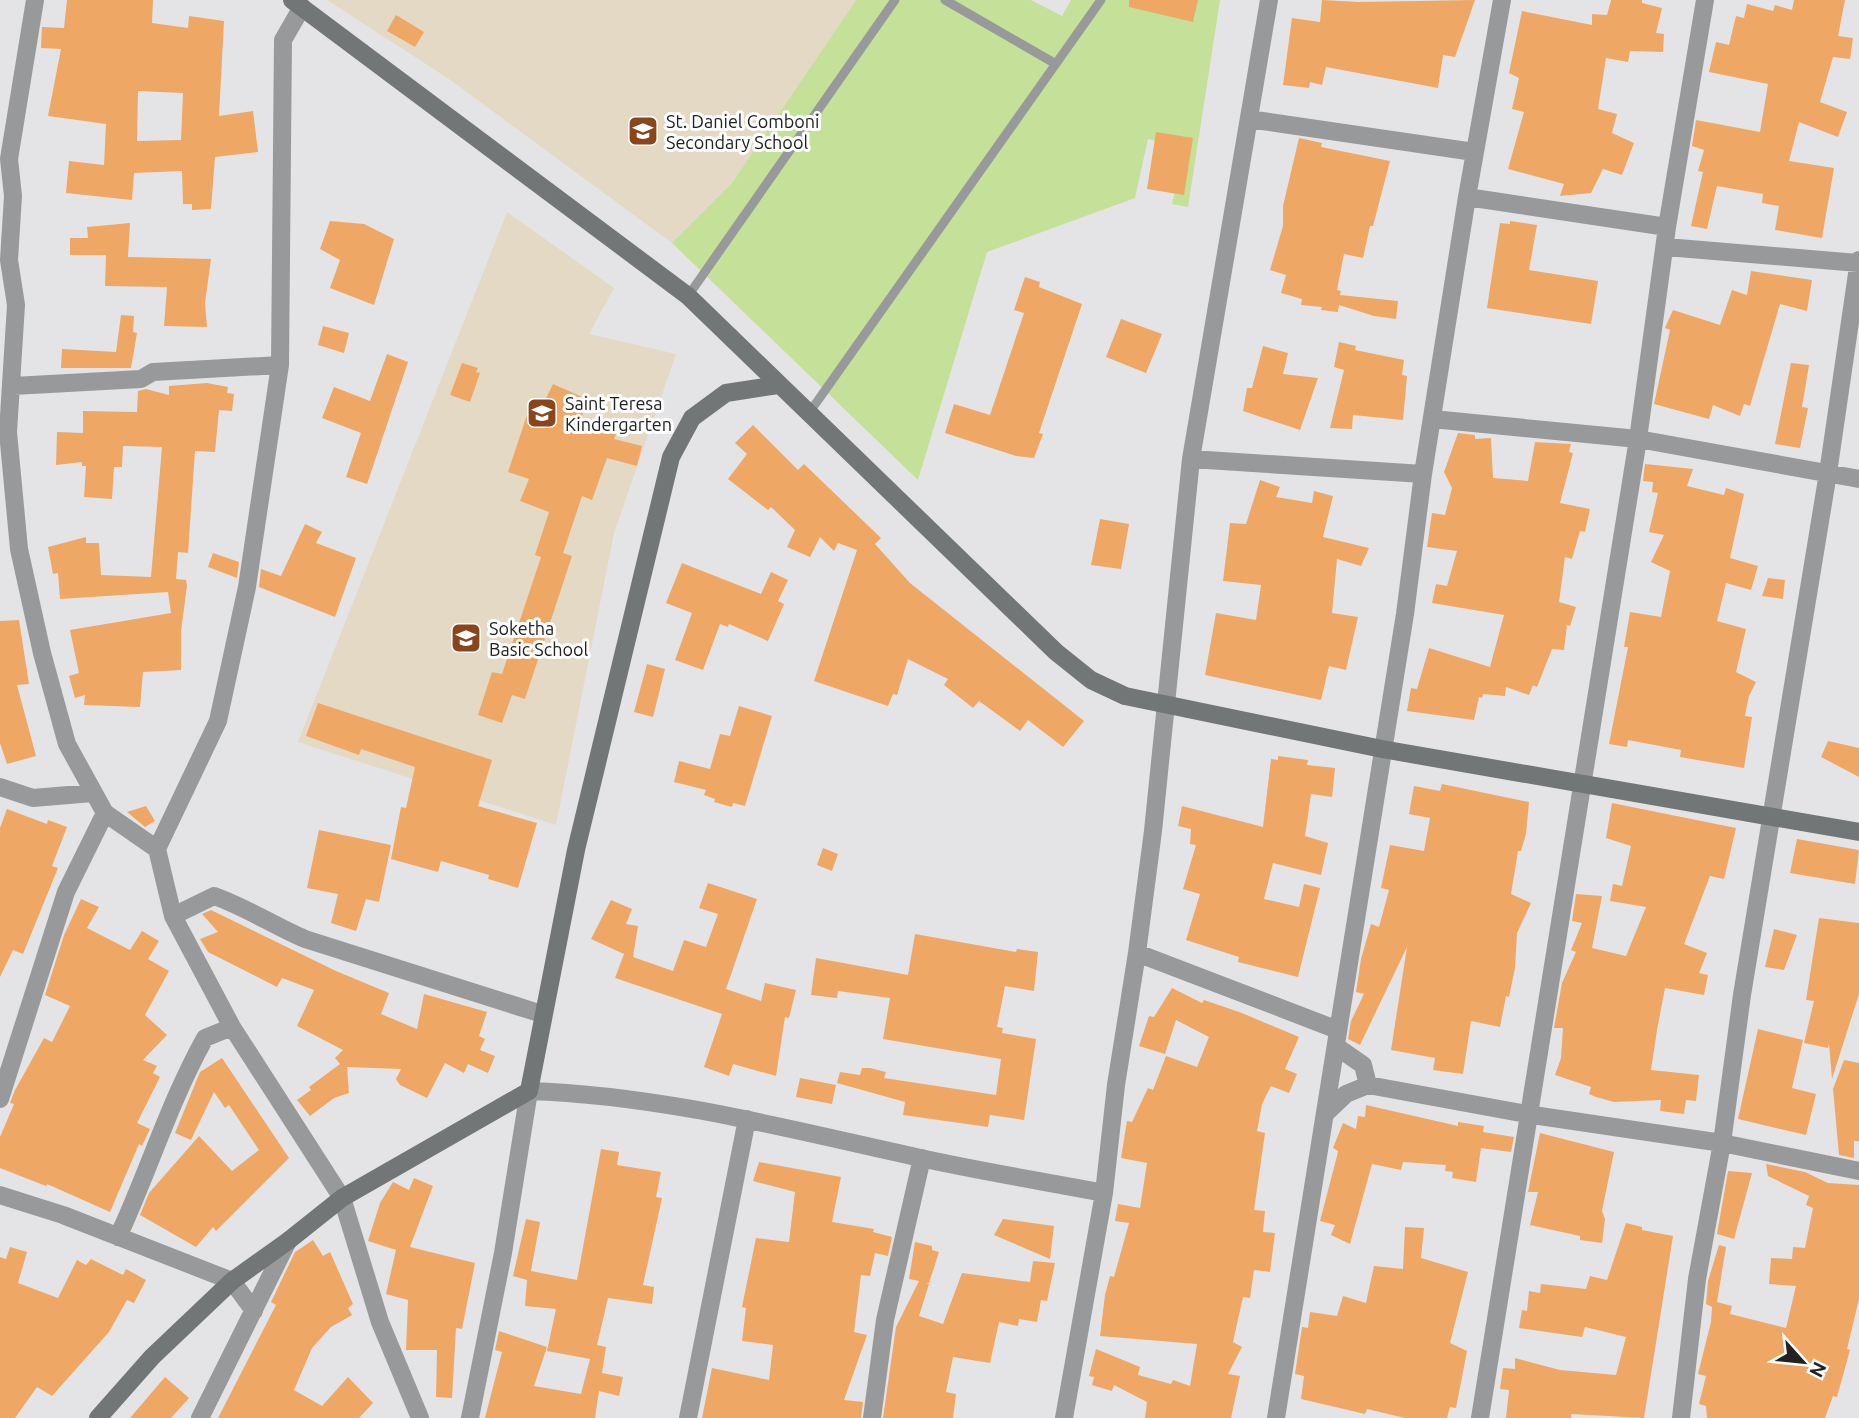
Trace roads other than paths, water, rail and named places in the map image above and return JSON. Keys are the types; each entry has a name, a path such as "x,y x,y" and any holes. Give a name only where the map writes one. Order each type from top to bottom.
{"street":[{"path":"35,0 9,159 13,196 8,306 13,386 8,432 19,549 42,653 67,744 105,813 157,849"},
{"path":"1065,1418 1104,1193 1116,1085 1137,953 1191,459 1269,0"},
{"path":"1276,1418 1405,614 1423,474 1474,152 1502,0"},
{"path":"1480,1418 1638,439 1667,227 1705,0"},
{"path":"420,1418 380,1322 342,1198 232,1027 173,916 157,849 218,721 247,587 280,365 283,40 297,4 688,296 1056,652 1091,680 1125,696 1382,749 1859,832"},
{"path":"1249,119 1474,152"},
{"path":"1467,197 1667,227"},
{"path":"1666,247 1859,262 1828,473 1742,995 1722,1143 1697,1279 1681,1418"},
{"path":"13,386 141,379 153,372 280,365"},
{"path":"470,1418 503,1253 542,1014 576,850 671,457 692,418 726,393 778,385"},
{"path":"1432,419 1638,439 1859,479"},
{"path":"1191,459 1423,474"},
{"path":"0,787 33,798 92,793"},
{"path":"0,1099 66,892 105,813"},
{"path":"173,916 214,896 241,905 305,939 542,1014"},
{"path":"1137,953 1337,1038 1363,1065 1368,1085"},
{"path":"118,1237 141,1188 168,1109 205,1038 232,1027"},
{"path":"1325,1114 1346,1094 1368,1085 1527,1114 1722,1143 1859,1171"},
{"path":"98,1418 152,1357 232,1281 342,1198 530,1091 598,1095 747,1119 922,1158 1104,1193"},
{"path":"688,1418 747,1119"},
{"path":"872,1418 885,1320 922,1158"},
{"path":"0,1195 63,1215 232,1281 254,1311"},
{"path":"200,1418 288,1241"}],"lane":[{"path":"688,296 895,0"},
{"path":"945,0 1056,64"},
{"path":"809,413 1101,0"}],"place":[{"name":"St. Daniel Comboni Secondary School","path":"643,131"},
{"name":"Saint Teresa Kindergarten","path":"542,413"},
{"name":"Soketha Basic School","path":"466,638"}]}
